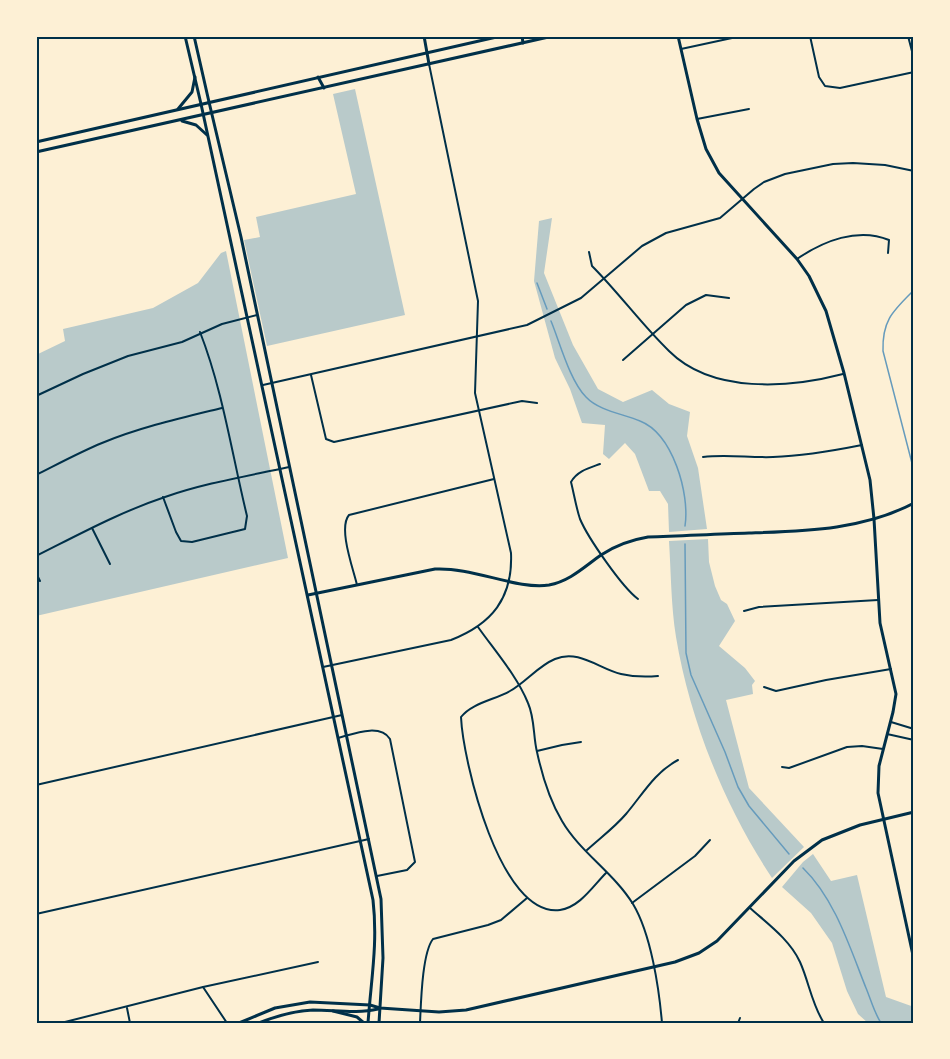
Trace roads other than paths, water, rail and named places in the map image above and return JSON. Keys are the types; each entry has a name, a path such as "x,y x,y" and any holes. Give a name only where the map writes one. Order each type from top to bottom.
{"main road":[{"path":"185,36 339,738 376,924 370,1005 366,1023 357,1017 333,1011"},
{"path":"194,36 290,466 377,876 384,926 379,1023"},
{"path":"424,36 429,64"},
{"path":"36,142 501,36"},
{"path":"522,36 523,43"},
{"path":"36,152 553,36"},
{"path":"678,36 702,138 711,159 742,199 797,259 809,276 826,311 862,445 870,480 874,519 880,622 896,694 877,779 883,820 914,960"},
{"path":"176,110 192,92 195,77"},
{"path":"318,77 324,88"},
{"path":"181,120 196,125 209,138"},
{"path":"108,126 110,136"},
{"path":"308,595 435,569 453,568 540,586 562,582 602,554 629,540 648,537 800,531 836,527 894,513 914,503"},
{"path":"239,1023 268,1010 298,1003 331,1002 439,1012 466,1010 654,967 699,953 717,941 794,861 822,840 846,830 914,812"},
{"path":"258,1023 282,1014 297,1012 369,1011 380,1008"}],"street":[{"path":"810,36 822,83 832,88 914,72"},
{"path":"909,36 914,59"},
{"path":"681,49 732,38"},
{"path":"323,667 451,640 478,627 498,607 504,596 512,568 511,553 475,393 478,301 429,64"},
{"path":"697,119 749,109"},
{"path":"263,385 527,325 581,298 653,239 675,230 720,218 754,189 774,178 833,164 871,163 914,171"},
{"path":"797,259 817,245 846,237 881,237 889,240 888,253"},
{"path":"589,252 592,266 669,351 681,362 701,374 741,384 810,381 843,373"},
{"path":"623,360 686,305 706,295 729,298"},
{"path":"36,396 128,356 182,342 222,324 257,315"},
{"path":"163,497 181,542 192,542 245,529 246,516 223,408 212,362 200,333"},
{"path":"311,374 326,439 334,442 522,400 537,404"},
{"path":"36,475 126,434 162,422 223,408"},
{"path":"703,457 716,455 773,457 813,454 862,445"},
{"path":"600,465 588,468 574,476 572,482 581,521 627,591 638,599"},
{"path":"36,556 163,497 290,466"},
{"path":"357,585 344,530 345,520 349,515 494,479"},
{"path":"92,528 110,564"},
{"path":"36,573 40,581"},
{"path":"744,610 759,607 879,600"},
{"path":"478,627 519,685 528,704 537,752 549,791 562,822 632,903 641,922 662,1005 662,1023"},
{"path":"606,873 579,902 569,907 550,910 539,907 527,898 499,858 482,816 461,717 470,708 497,698 519,685 554,659 572,656 620,674 636,677 658,676"},
{"path":"764,687 776,691 891,669"},
{"path":"36,785 342,716"},
{"path":"890,722 914,729"},
{"path":"339,738 377,730 387,735 390,740 415,862 407,870 377,876"},
{"path":"887,734 914,740"},
{"path":"537,752 581,742"},
{"path":"782,767 789,768 846,747 862,746 883,749"},
{"path":"586,850 625,815 642,791 664,767 678,760"},
{"path":"36,914 369,839"},
{"path":"632,903 695,856 710,840"},
{"path":"420,1023 426,957 428,945 433,939 501,920 527,898"},
{"path":"750,908 778,933 799,960 818,1014 824,1023"},
{"path":"61,1023 203,987 318,962"},
{"path":"203,987 227,1023"},
{"path":"126,1008 130,1023"},
{"path":"738,1023 740,1018"}],"waterway":[{"path":"537,283 547,309"},
{"path":"914,290 890,317 883,340 883,351 914,471"},
{"path":"551,321 570,372 586,397 605,409 640,421 662,438 677,466 682,482 685,498 685,526"},
{"path":"685,544 686,653 691,675 738,787 749,806 789,854"},
{"path":"803,868 833,909 881,1023"}]}
